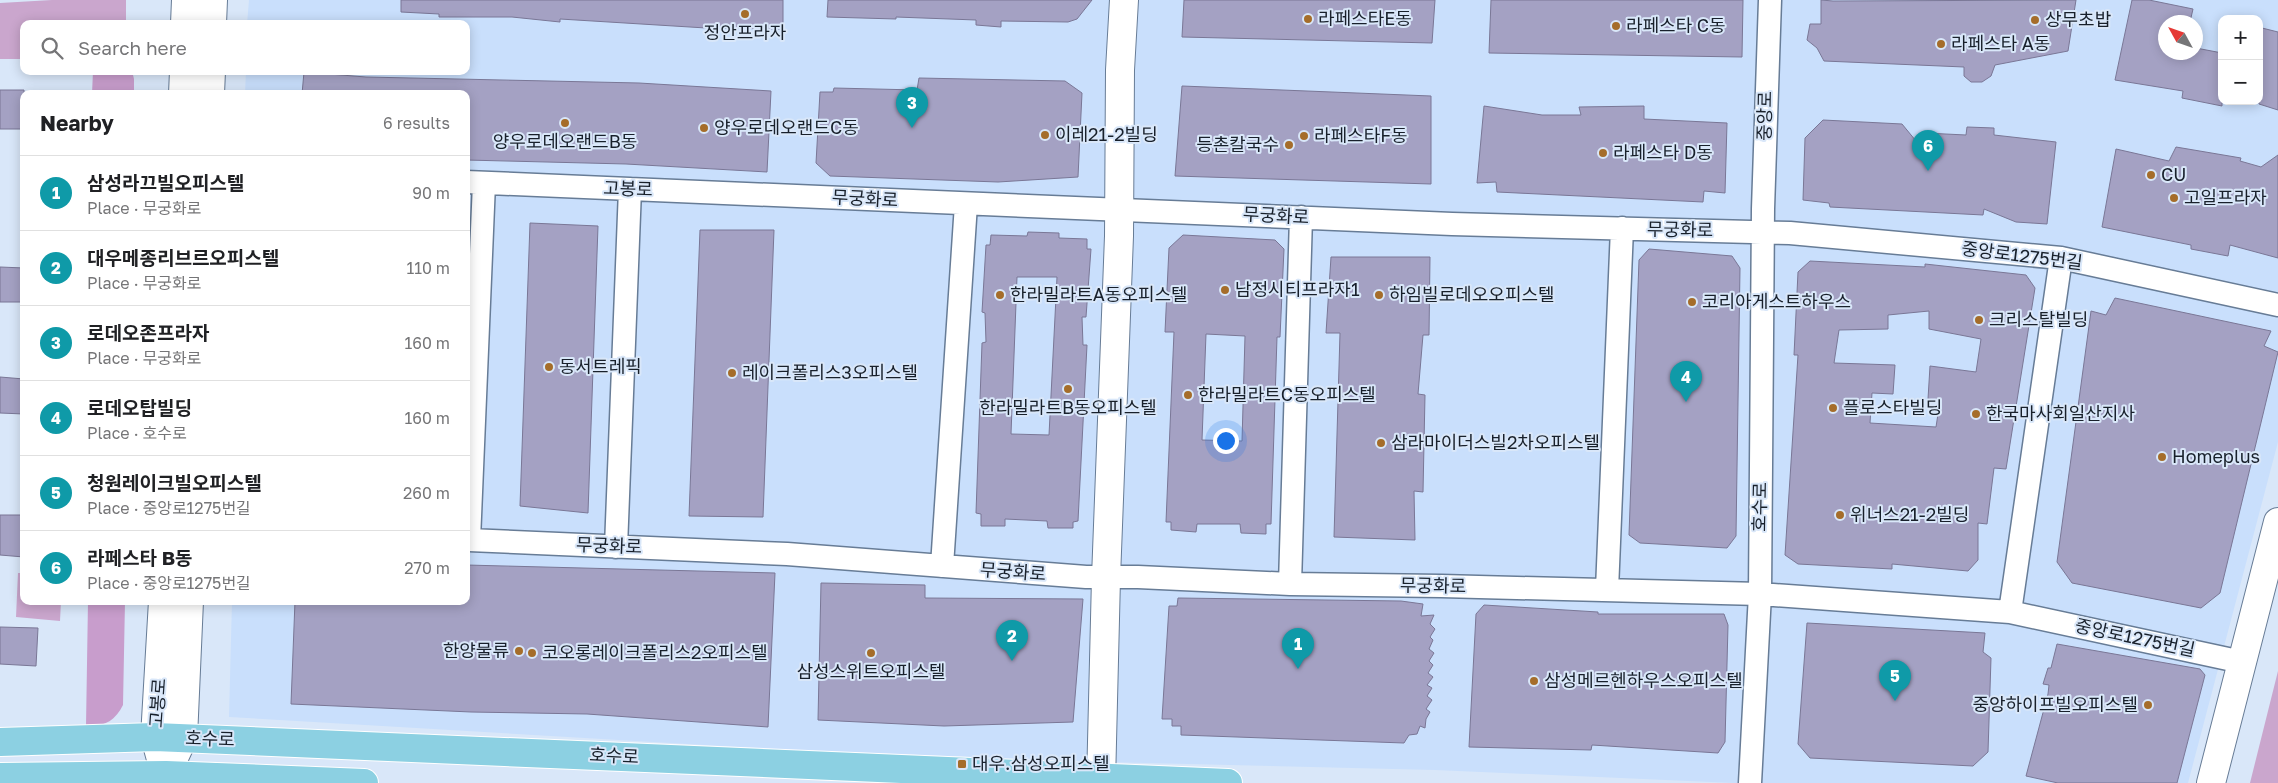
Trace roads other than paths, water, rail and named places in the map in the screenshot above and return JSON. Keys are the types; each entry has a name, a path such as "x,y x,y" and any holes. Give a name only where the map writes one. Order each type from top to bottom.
{"main road":[{"path":"185,20 186,0"},
{"path":"212,20 213,0"},
{"path":"1101,781 1119,210 1120,70 1124,0"},
{"path":"183,90 184,75"},
{"path":"210,90 211,75"},
{"path":"2212,783 2278,522"},
{"name":"고봉로","path":"163,605 155,737 166,775"},
{"name":"고봉로","path":"166,775 183,738 189,605"},
{"name":"호수로","path":"0,742 155,737 1101,781 1228,783"},
{"name":"호수로","path":"0,777 166,775 364,783"}],"street":[{"name":"중앙로","path":"1762,231 1770,0"},
{"name":"무궁화로","path":"470,480 475,182"},
{"name":"고봉로","path":"475,182 791,196"},
{"path":"616,547 630,189"},
{"name":"무궁화로","path":"791,196 1452,224 1762,231"},
{"path":"942,566 966,204"},
{"path":"1290,584 1301,218"},
{"path":"1607,590 1622,228"},
{"name":"중앙로1275번길","path":"1762,231 2062,258 2278,305"},
{"name":"호수로","path":"1750,783 1760,594 1762,231"},
{"path":"2010,612 2062,258"},
{"name":"무궁화로","path":"470,540 787,554 1106,578 1138,577 1290,584 1760,594"},
{"name":"중앙로1275번길","path":"1760,594 2010,612 2242,662"}],"place":[{"name":"정안프라자","path":"745,14"},
{"name":"라페스타E동","path":"1308,19"},
{"name":"상무초밥","path":"2035,20"},
{"name":"라페스타 C동","path":"1616,26"},
{"name":"라페스타 A동","path":"1941,44"},
{"name":"양우로데오랜드B동","path":"565,123"},
{"name":"양우로데오랜드C동","path":"704,128"},
{"name":"로데오존프라자","path":"912,128"},
{"name":"이레21-2빌딩","path":"1045,135"},
{"name":"라페스타F동","path":"1304,136"},
{"name":"등촌칼국수","path":"1289,145"},
{"name":"라페스타 D동","path":"1603,153"},
{"name":"라페스타 B동","path":"1928,171"},
{"name":"CU","path":"2151,175"},
{"name":"고일프라자","path":"2174,198"},
{"name":"남정시티프라자1","path":"1225,290"},
{"name":"한라밀라트A동오피스텔","path":"1000,295"},
{"name":"하임빌로데오오피스텔","path":"1379,295"},
{"name":"코리아게스트하우스","path":"1692,302"},
{"name":"크리스탈빌딩","path":"1979,320"},
{"name":"동서트레픽","path":"549,367"},
{"name":"레이크폴리스3오피스텔","path":"732,373"},
{"name":"한라밀라트B동오피스텔","path":"1068,389"},
{"name":"한라밀라트C동오피스텔","path":"1188,395"},
{"name":"로데오탑빌딩","path":"1686,402"},
{"name":"플로스타빌딩","path":"1833,408"},
{"name":"한국마사회일산지사","path":"1976,414"},
{"name":"삼라마이더스빌2차오피스텔","path":"1381,443"},
{"name":"Homeplus","path":"2162,457"},
{"name":"위너스21-2빌딩","path":"1840,515"},
{"name":"한양물류","path":"519,651"},
{"name":"코오롱레이크폴리스2오피스텔","path":"532,653"},
{"name":"삼성스위트오피스텔","path":"871,653"},
{"name":"대우메종리브르오피스텔","path":"1012,661"},
{"name":"삼성라끄빌오피스텔","path":"1298,669"},
{"name":"삼성메르헨하우스오피스텔","path":"1534,681"},
{"name":"청원레이크빌오피스텔","path":"1895,701"},
{"name":"중앙하이프빌오피스텔","path":"2148,705"},
{"name":"대우.삼성오피스텔","path":"962,764"}]}
